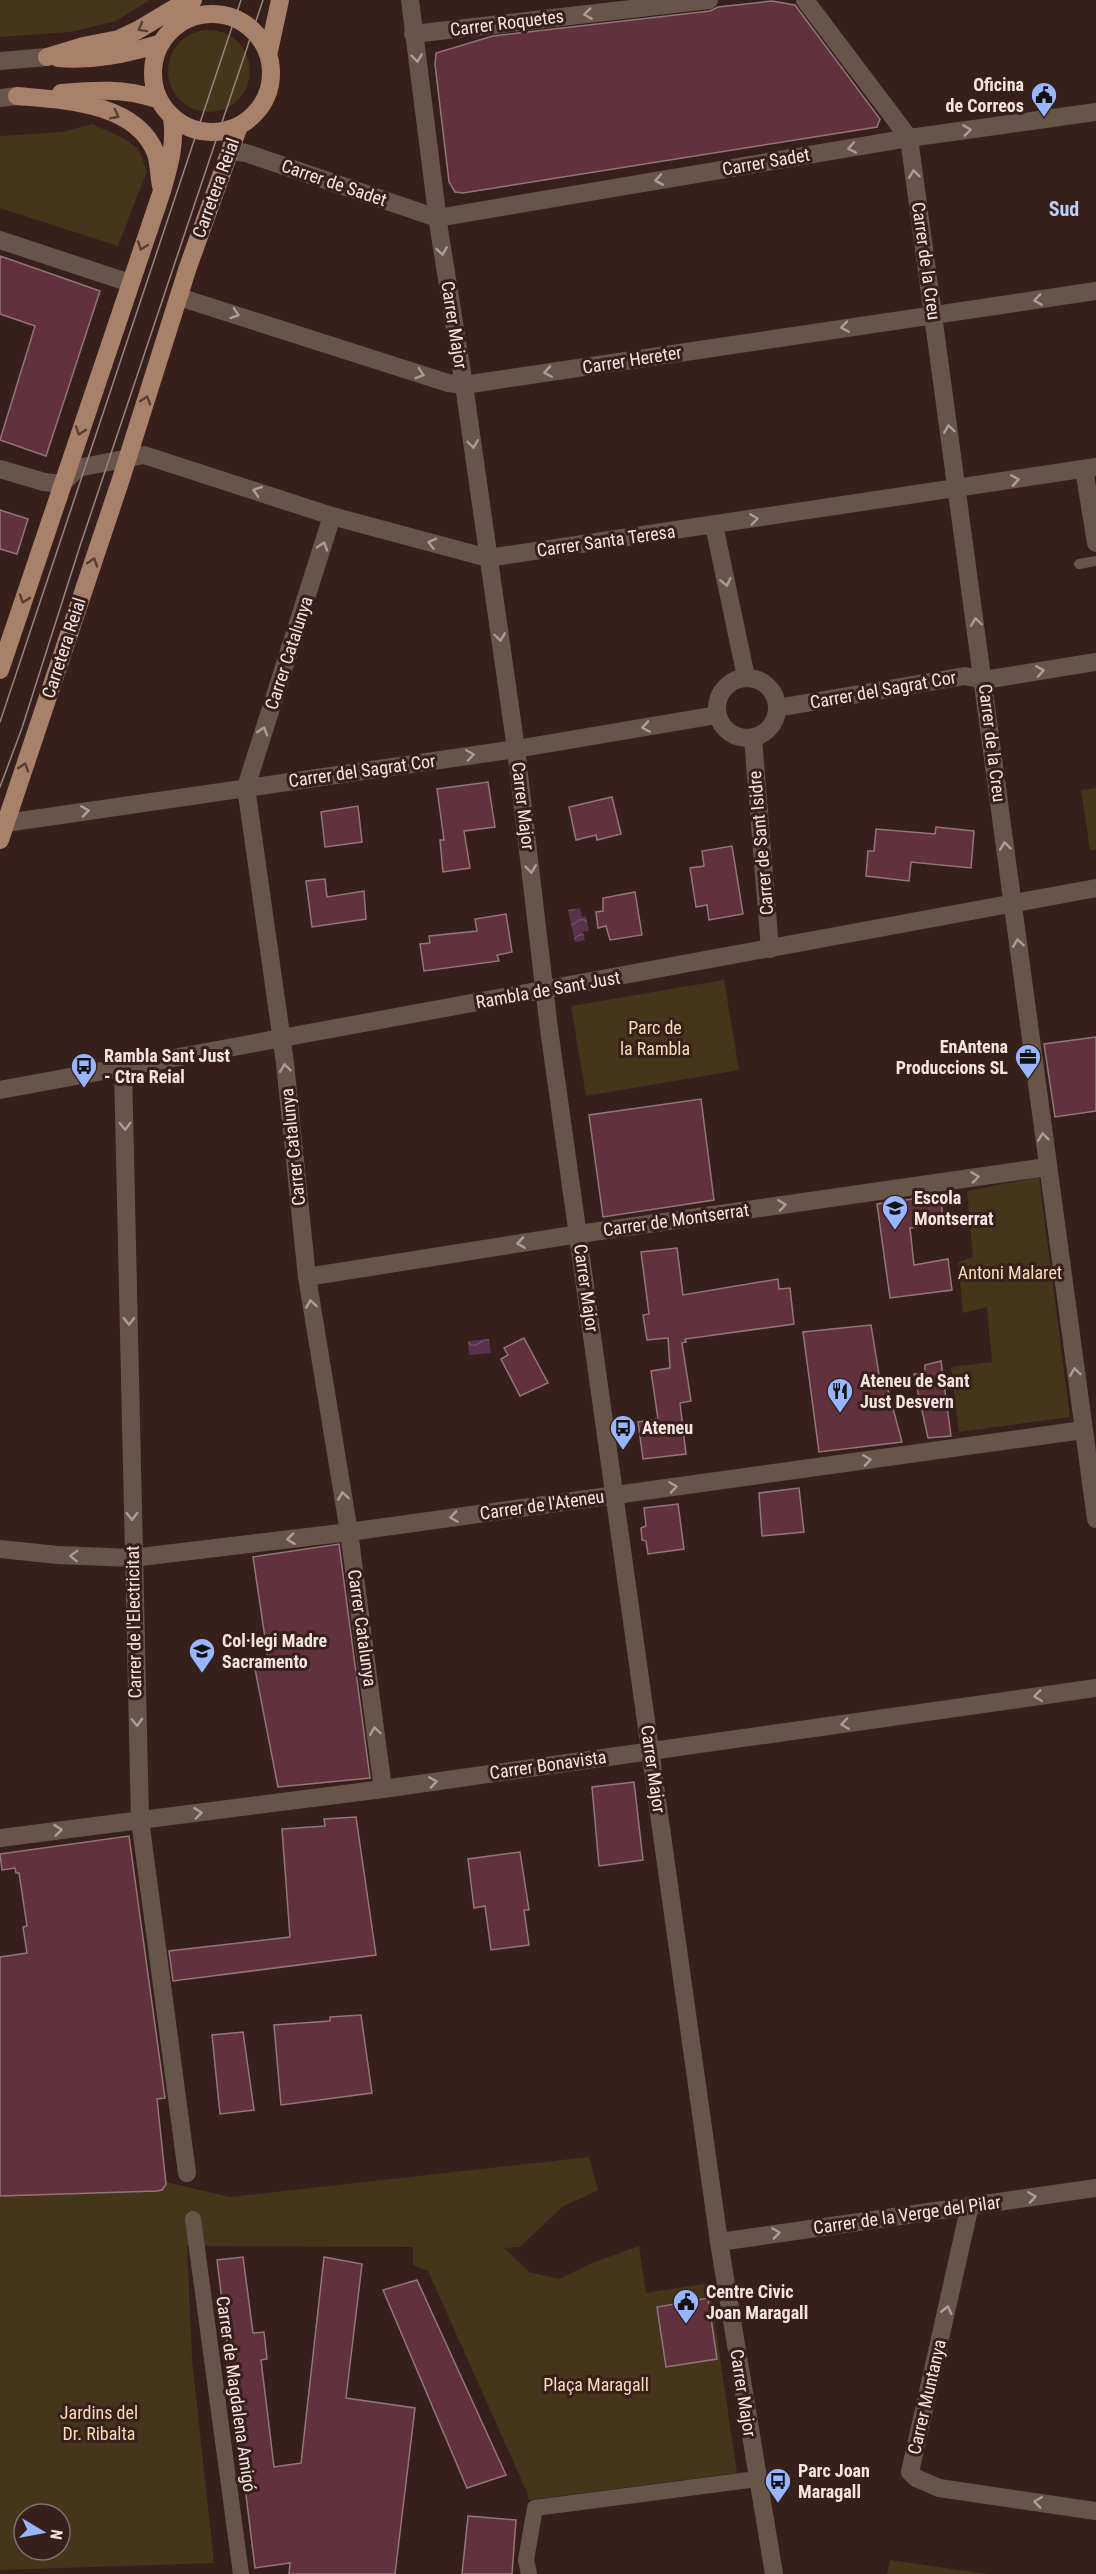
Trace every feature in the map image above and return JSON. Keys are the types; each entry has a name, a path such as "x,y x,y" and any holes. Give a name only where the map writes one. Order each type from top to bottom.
{"main road":[{"path":"47,57 83,46 119,39 172,9 193,0"},
{"path":"269,51 254,29 220,6 175,28 159,44 152,66 157,99 172,118 199,131 210,133 239,126 252,117 262,105 269,91 272,75 269,51 280,0"},
{"path":"47,57 85,60 122,55 159,44"},
{"path":"9,97 101,90 132,91 157,99"},
{"path":"9,97 70,101 118,115 140,132 156,154 162,191"},
{"path":"0,670 162,191 175,136 172,118"},
{"name":"Carretera Reial","path":"3,831 179,297 239,126"}],"street":[{"name":"Carrer Major","path":"410,0 437,218 464,385 516,749 549,1029 718,2242 774,2574"},
{"name":"Carrer Roquetes","path":"413,34 709,0"},
{"name":"Carrer de la Creu","path":"805,0 909,138 1096,1519"},
{"path":"0,61 47,57"},
{"name":"Carrer Sadet","path":"437,218 909,138 1096,112"},
{"name":"Carrer de Sadet","path":"231,151 246,153 437,218"},
{"path":"0,240 130,283"},
{"name":"Carrer Hereter","path":"179,297 448,383 464,385 1096,291"},
{"name":"Carrer Santa Teresa","path":"128,456 144,454 332,516 488,558 1090,468"},
{"path":"0,469 44,482 62,484 78,468 128,456"},
{"path":"1090,468 1096,543"},
{"name":"Carrer Catalunya","path":"332,516 246,787 281,1039 307,1276 349,1532 383,1789"},
{"path":"714,525 746,677"},
{"name":"Carrer del Sagrat Cor","path":"777,708 965,676 984,680 1096,662"},
{"path":"746,677 758,679 768,686 775,696 777,708 770,727 753,738 741,738 730,734 722,726 717,715 717,702 722,689 733,680 746,677"},
{"name":"Carrer del Sagrat Cor","path":"3,831 246,787 516,749 717,715"},
{"name":"Carrer de Sant Isidre","path":"753,738 770,949"},
{"name":"Rambla de Sant Just","path":"0,1090 1096,888"},
{"name":"Carrer de l'Electricitat","path":"123,1068 132,1558 140,1820 187,2173"},
{"name":"Carrer de Montserrat","path":"307,1276 579,1234 1047,1167"},
{"name":"Carrer de l'Ateneu","path":"0,1549 57,1555 132,1558 349,1532 1083,1430"},
{"name":"Carrer Bonavista","path":"0,1838 383,1789 1096,1688"},
{"name":"Carrer de la Verge del Pilar","path":"718,2242 1096,2188"},
{"name":"Carrer Muntanya","path":"970,2205 910,2472 916,2478 939,2488 1096,2511"},
{"name":"Carrer de Magdalena Amigó","path":"193,2219 241,2574"},
{"path":"529,2574 526,2560 535,2508 757,2479"}],"lane":[{"path":"1079,564 1096,561"}],"green space":[{"path":"0,0 150,0 116,21 71,32 0,37"},
{"path":"209,30 225,33 238,42 247,55 250,71 247,87 238,100 225,109 209,112 193,109 180,100 171,87 168,71 171,55 180,42 193,33"},
{"path":"92,124 121,137 138,148 147,171 118,246 0,208 0,136 63,132"},
{"path":"1096,788 1096,849 1090,850 1081,790"},
{"name":"Parc de la Rambla","path":"724,980 739,1070 586,1096 571,1006"},
{"name":"Antoni Malaret","path":"1039,1177 1070,1417 959,1432 951,1367 992,1362 987,1307 963,1313 958,1262 973,1257 967,1191"},
{"name":"Jardins del Dr. Ribalta","path":"589,2157 598,2190 562,2207 520,2247 504,2248 529,2272 559,2279 592,2263 639,2246 646,2293 709,2283 737,2473 529,2500 428,2271 413,2265 413,2247 187,2246 192,2359 214,2563 0,2570 0,2191 166,2182 230,2197"},
{"path":"890,2560 987,2574 887,2574"}],"water":[{"path":"580,908 582,917 586,916 589,931 583,932 585,940 575,942 568,910"},
{"path":"489,1339 491,1353 469,1355 468,1341"}],"building":[{"path":"772,1 795,5 880,119 877,127 463,193 455,192 449,182 435,64 436,53 493,36 710,11 718,7"},
{"path":"0,256 100,291 46,456 0,440 35,326 0,314"},
{"path":"0,510 28,519 17,554 0,549"},
{"path":"488,782 495,827 464,831 470,868 443,872 440,840 444,840 437,789"},
{"path":"612,797 621,834 597,840 596,835 576,840 569,807"},
{"path":"358,806 362,842 325,847 321,812"},
{"path":"936,827 974,831 971,868 911,862 909,881 866,876 868,851 874,851 876,829 935,834"},
{"path":"732,846 743,914 709,920 707,905 696,907 690,868 704,866 702,851"},
{"path":"325,879 327,897 364,891 366,919 312,927 306,881"},
{"path":"635,892 642,935 610,940 606,926 598,928 596,912 603,911 603,898"},
{"path":"506,914 512,952 497,955 499,961 424,971 420,944 430,943 429,936 477,931 475,919"},
{"path":"1096,1037 1096,1111 1055,1117 1044,1044"},
{"path":"701,1099 714,1200 603,1217 589,1115"},
{"path":"941,1195 943,1225 910,1228 914,1265 948,1259 952,1290 890,1298 877,1204"},
{"path":"677,1248 683,1295 778,1279 779,1289 790,1288 794,1324 685,1339 686,1342 682,1343 691,1401 680,1403 686,1454 643,1459 638,1422 658,1419 651,1371 670,1368 668,1338 647,1340 643,1315 649,1314 641,1252"},
{"path":"871,1325 881,1387 887,1386 902,1442 819,1452 803,1332"},
{"path":"524,1338 548,1383 520,1396 501,1359 508,1355 504,1348"},
{"path":"941,1361 951,1436 928,1438 914,1374 925,1374 925,1365"},
{"path":"799,1488 804,1532 762,1536 759,1493"},
{"path":"678,1504 684,1549 648,1554 646,1541 642,1540 641,1528 646,1526 644,1508"},
{"path":"339,1544 370,1778 278,1787 255,1669 268,1658 253,1557"},
{"path":"634,1782 643,1860 599,1866 592,1787"},
{"path":"356,1817 376,1955 173,1981 169,1951 290,1937 282,1829 325,1826 324,1819"},
{"path":"129,1836 165,2098 157,2099 166,2184 162,2190 157,2191 0,2196 0,1957 27,1953 23,1927 27,1926 19,1873 16,1873 15,1868 2,1870 0,1854"},
{"path":"520,1852 529,1910 524,1910 529,1945 491,1950 485,1906 474,1908 468,1859"},
{"path":"361,2015 372,2093 281,2105 274,2025 330,2021 330,2017"},
{"path":"243,2032 254,2110 220,2114 212,2035"},
{"path":"243,2257 253,2333 264,2332 267,2359 261,2360 274,2467 301,2463 324,2257 362,2264 346,2398 415,2408 395,2574 289,2574 290,2563 255,2568 217,2260"},
{"path":"417,2280 506,2475 467,2488 383,2290"},
{"name":"Centre Civic Joan Maragall","path":"708,2298 717,2359 666,2367 657,2307"},
{"path":"468,2516 516,2520 512,2574 462,2574"}],"tram line":[{"path":"0,722 241,0"},
{"path":"0,787 22,728 80,546 263,0"}],"place":[{"name":"Oficina de Correos","path":"1044,118"},
{"name":"EnAntena Produccions SL","path":"1028,1080"},
{"name":"Rambla Sant Just - Ctra Reial","path":"84,1089"},
{"name":"Escola Montserrat","path":"895,1231"},
{"name":"Ateneu de Sant Just Desvern","path":"840,1414"},
{"name":"Ateneu","path":"623,1451"},
{"name":"Col·legi Madre Sacramento","path":"202,1674"},
{"name":"Centre Civic Joan Maragall","path":"686,2325"},
{"name":"Parc Joan Maragall","path":"778,2504"}],"district":[{"name":"Sud","path":"1064,209"}],"park label":[{"name":"Plaça Maragall","path":"596,2385"}]}
